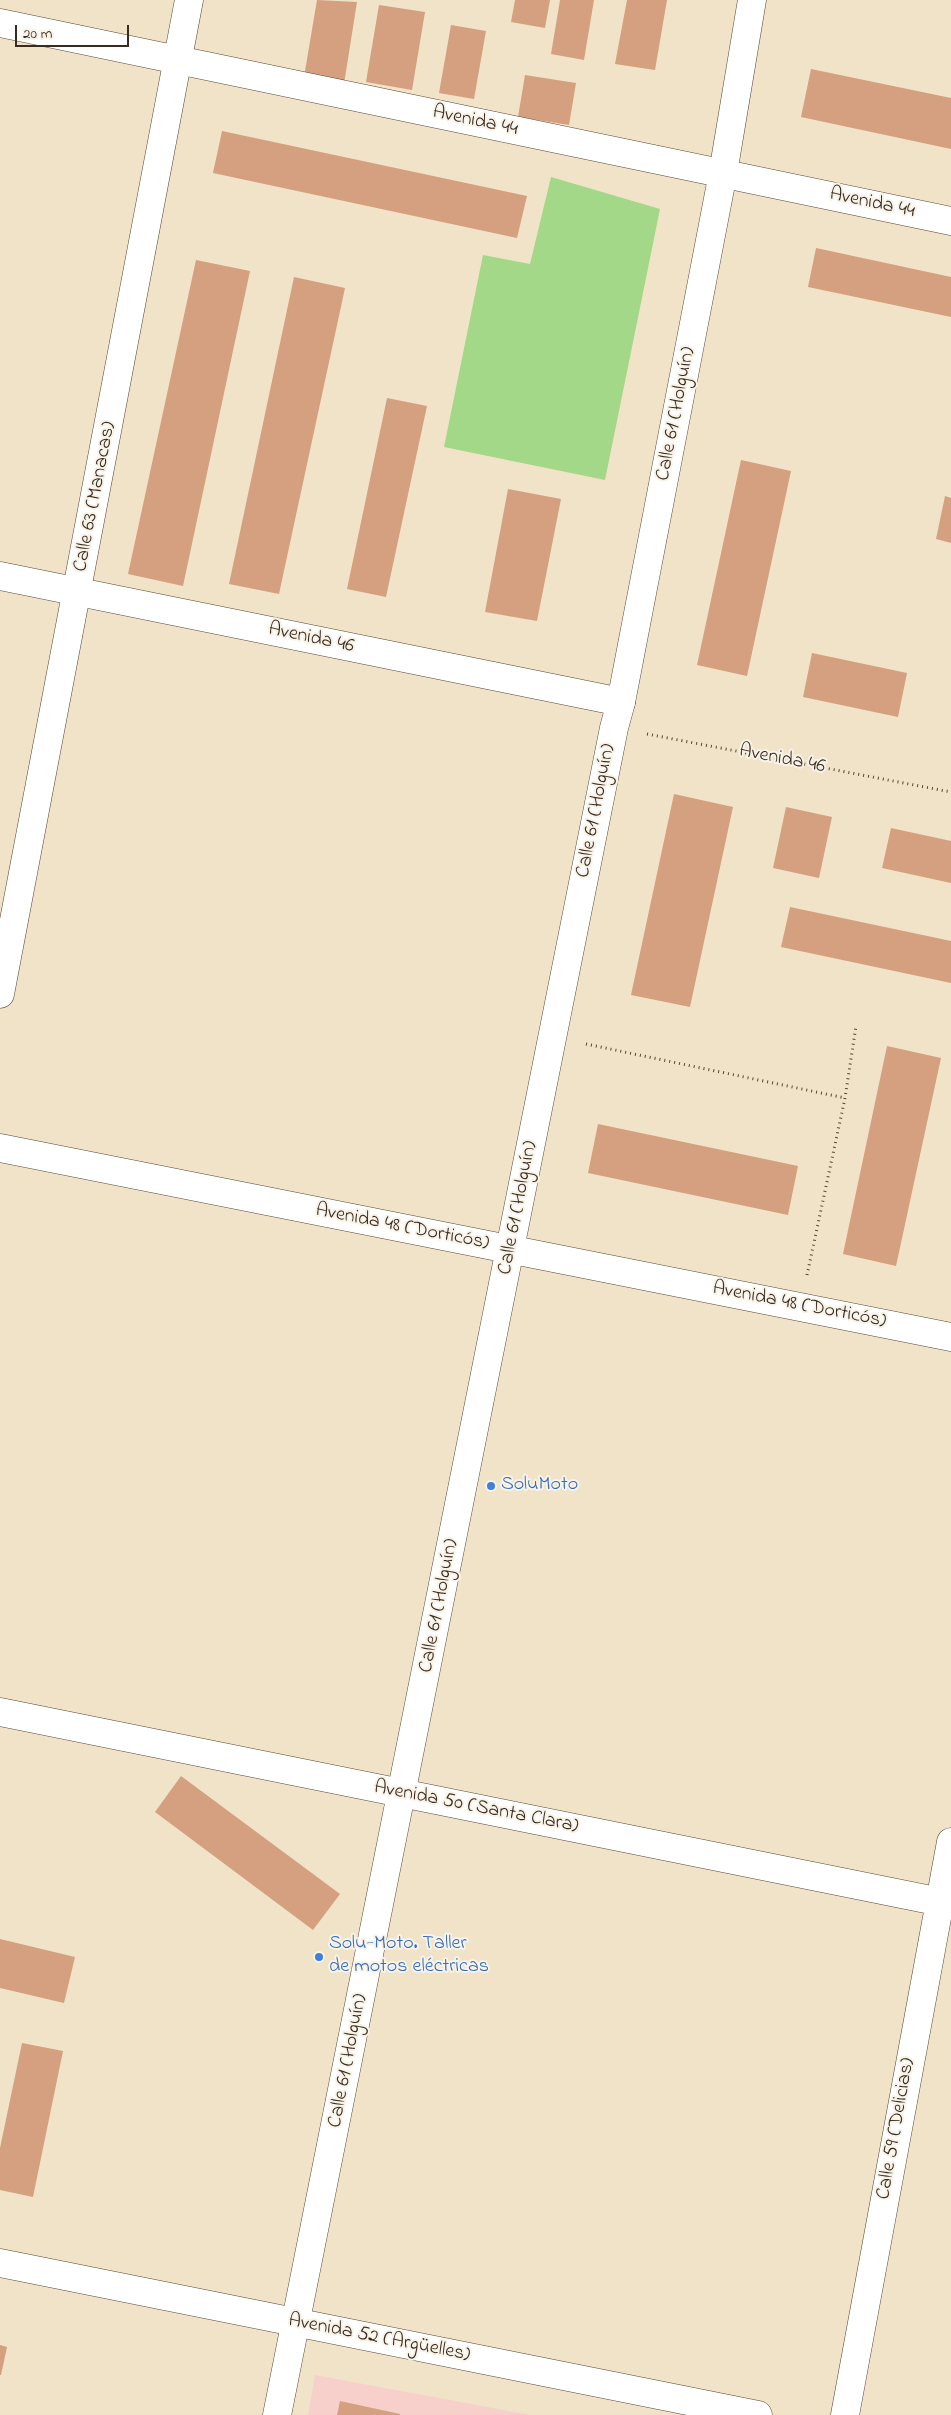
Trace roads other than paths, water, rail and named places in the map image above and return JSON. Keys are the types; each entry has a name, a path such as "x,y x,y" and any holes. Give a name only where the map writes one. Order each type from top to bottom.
{"street":[{"name":"Calle 63 (Manacas)","path":"0,994 189,0"},
{"name":"Calle 61 (Holguín)","path":"277,2415 618,715 723,173 752,0"},
{"name":"Avenida 44","path":"0,23 951,221"},
{"name":"Avenida 46","path":"0,576 78,591 618,715"},
{"name":"Avenida 48 (Dorticós)","path":"0,1148 951,1337"},
{"name":"Avenida 50 (Santa Clara)","path":"0,1712 945,1903"},
{"name":"Calle 59 (Delicias)","path":"845,2415 945,1903 951,1842"},
{"name":"Avenida 52 (Argüelles)","path":"0,2263 758,2415"}],"place":[{"name":"SoluMoto","path":"491,1486"},
{"name":"Solu-Moto. Taller de motos eléctricas","path":"319,1957"}]}
